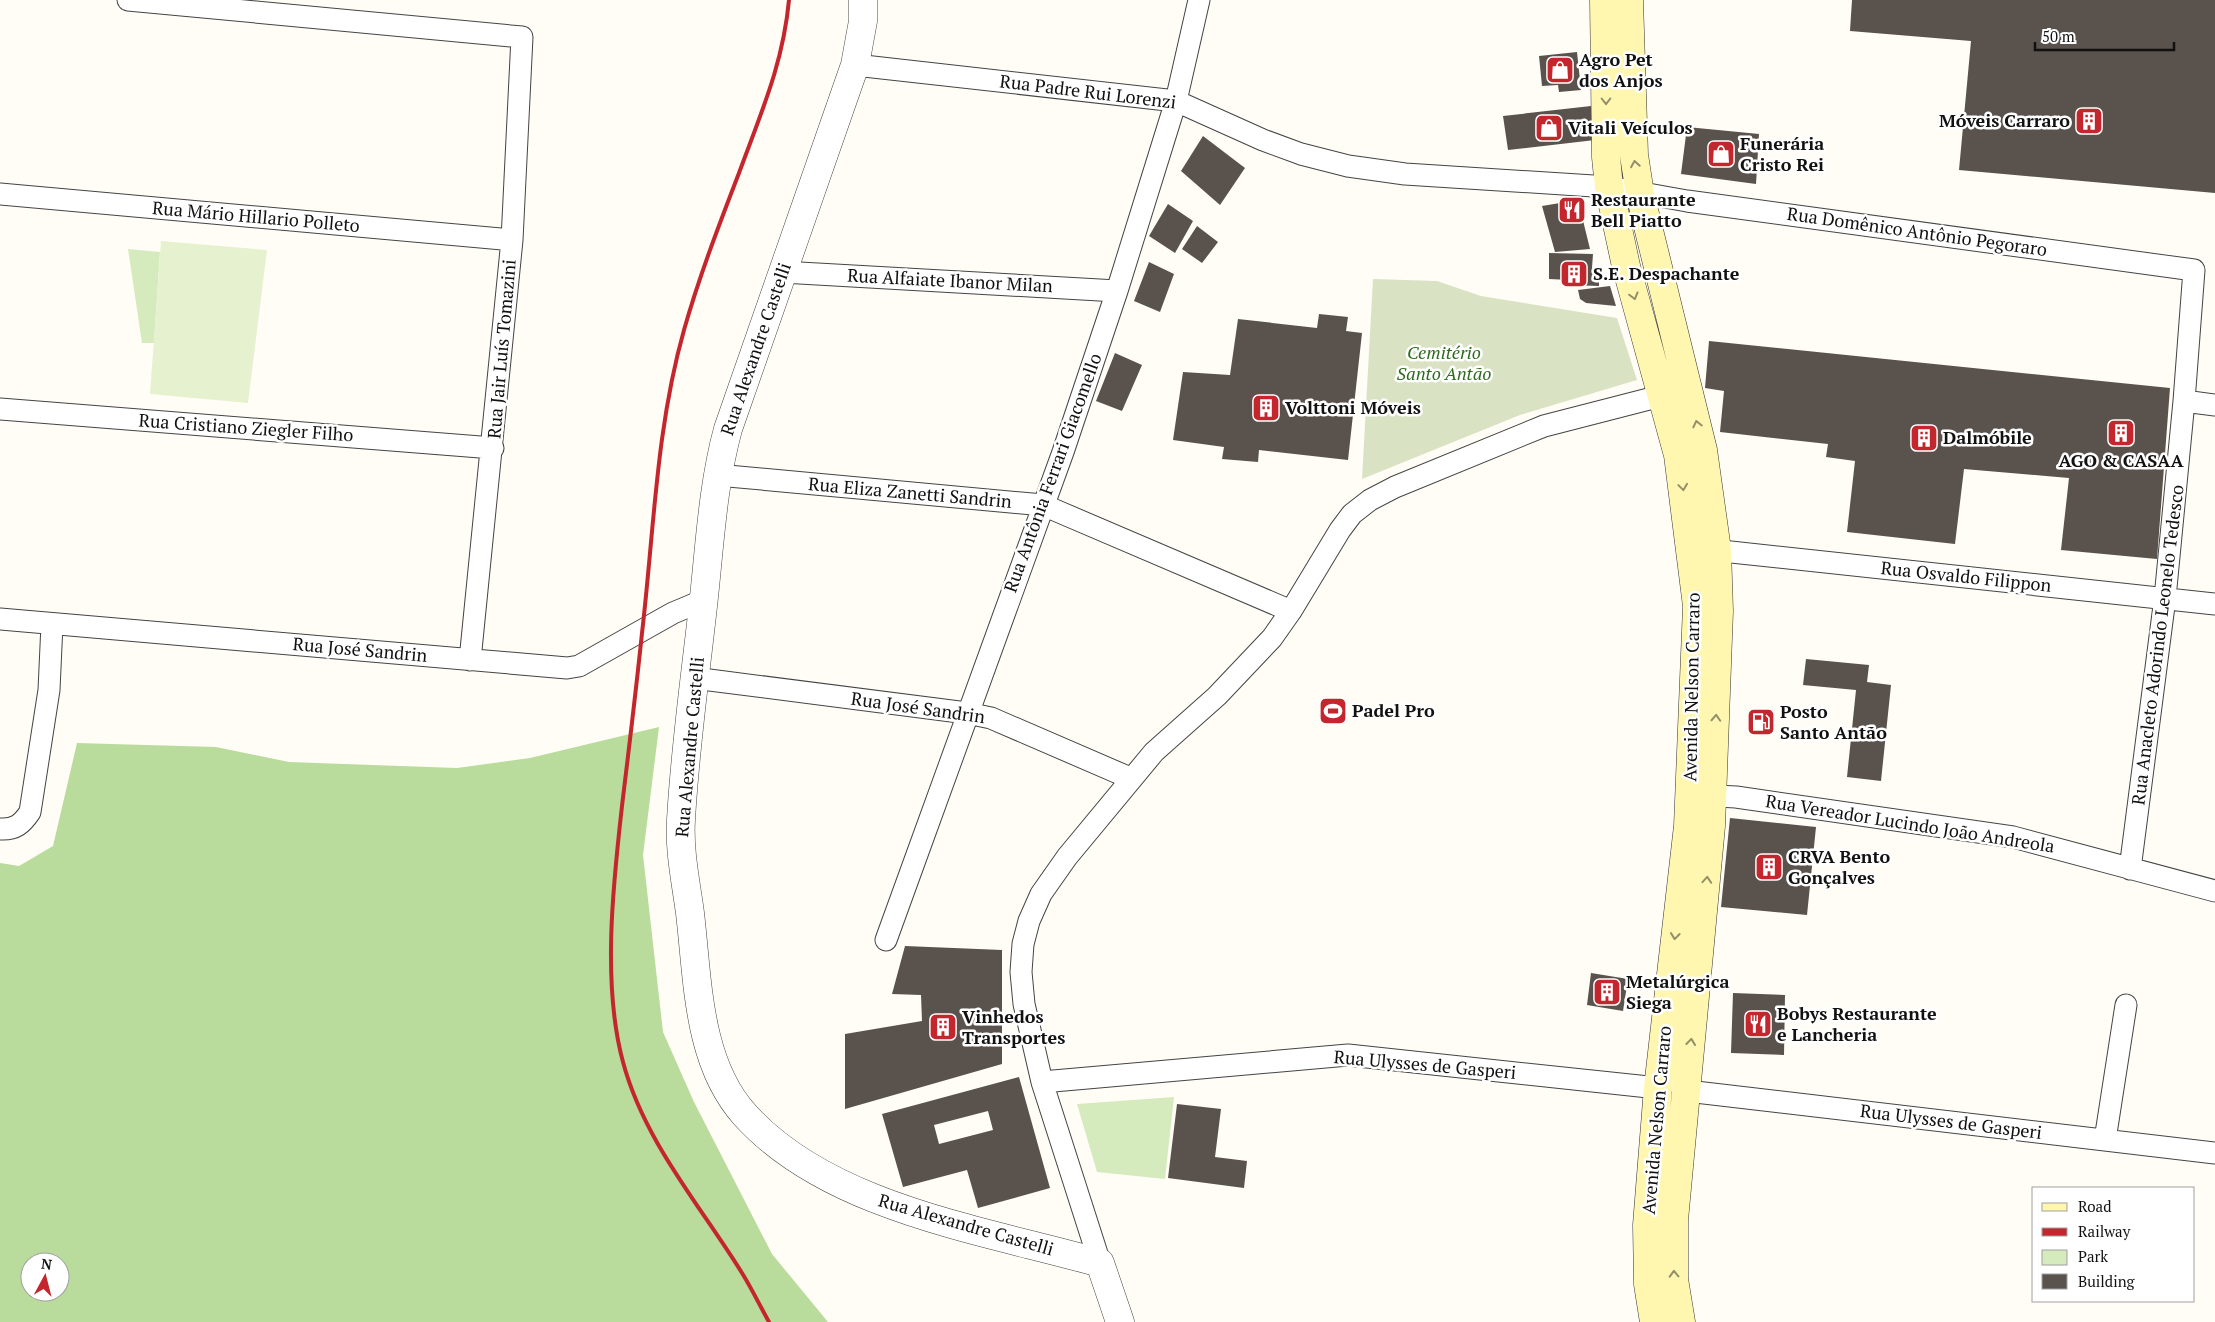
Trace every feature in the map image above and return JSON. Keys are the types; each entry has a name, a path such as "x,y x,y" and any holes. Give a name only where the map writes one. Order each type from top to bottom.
{"main road":[{"name":"Avenida Nelson Carraro","path":"1604,0 1606,157 1609,187 1626,266 1651,361 1663,396 1691,453"},
{"name":"Avenida Nelson Carraro","path":"1629,0 1634,155 1640,194 1678,353 1689,389 1691,453 1704,549 1719,611 1706,684 1687,1091 1674,1220 1674,1279 1680,1322"},
{"name":"Avenida Nelson Carraro","path":"1654,1322 1648,1284 1647,1224 1658,1088 1699,826"}],"street":[{"name":"Rua Jair Luís Tomazini","path":"128,0 522,37 512,240 493,448 470,660"},
{"name":"Rua Alexandre Castelli","path":"863,0 863,21 856,65 728,429 717,475 694,678 681,824 703,1025 714,1060 728,1090 745,1115 782,1148 828,1177 872,1198 925,1216 1100,1263"},
{"name":"Rua Antônia Ferrari Giacomello","path":"886,940 1043,505 1117,291 1176,101 1199,0"},
{"name":"Rua Padre Rui Lorenzi","path":"856,65 1176,101 1263,140 1302,154 1348,166 1415,175 1609,187 1640,194"},
{"name":"Rua Mário Hillario Polleto","path":"0,194 512,240"},
{"name":"Rua Domênico Antônio Pegoraro","path":"1640,194 2194,270"},
{"name":"Rua Anacleto Adorindo Leonelo Tedesco","path":"2130,869 2165,598 2184,402 2194,270"},
{"name":"Rua Alfaiate Ibanor Milan","path":"782,272 1117,291"},
{"path":"1120,1322 1042,1082 1024,1004 1022,988 1023,944 1029,920 1041,894 1130,778 1154,752 1217,696 1272,638 1352,514 1370,500 1404,483 1544,426 1689,389"},
{"path":"2184,402 2215,405"},
{"name":"Rua Cristiano Ziegler Filho","path":"0,409 493,448"},
{"name":"Rua Eliza Zanetti Sandrin","path":"717,475 1043,505 1291,611"},
{"name":"Rua Osvaldo Filippon","path":"1704,549 2215,604"},
{"name":"Rua José Sandrin","path":"0,619 567,668 579,666 643,628 704,600"},
{"path":"0,828 9,829 22,823 30,812 50,690 52,624"},
{"name":"Rua José Sandrin","path":"694,678 967,713 991,718 1130,778"},
{"name":"Rua Vereador Lucindo João Andreola","path":"1701,795 1736,796 2013,837 2215,891"},
{"path":"2105,1140 2126,1005"},
{"name":"Rua Ulysses de Gasperi","path":"1042,1082 1348,1055 1658,1088 1668,1081 1677,1080 1687,1091 2215,1153"}],"green space":[{"path":"161,241 267,250 248,403 150,394"},
{"path":"128,249 160,252 154,343 142,343"},
{"name":"Cemitério Santo Antão","path":"1373,279 1437,281 1481,296 1617,318 1637,380 1520,415 1362,479"},
{"path":"659,727 643,855 663,1032 694,1102 772,1254 828,1322 0,1322 0,863 19,866 53,846 77,743 216,747 289,762 457,768 530,758"},
{"path":"1174,1097 1165,1179 1097,1172 1077,1104"}],"building":[{"name":"Móveis Carraro","path":"1852,0 2215,0 2215,193 1959,170 1971,41 1850,31"},
{"name":"Agro Pet dos Anjos","path":"1577,52 1581,90 1559,92 1558,85 1542,86 1539,56"},
{"name":"Vitali Veículos","path":"1591,106 1595,140 1508,150 1503,116"},
{"name":"Funerária Cristo Rei","path":"1687,127 1759,134 1756,184 1681,174"},
{"path":"1203,136 1245,168 1220,205 1181,171"},
{"path":"1578,200 1590,249 1555,252 1542,206"},
{"path":"1168,204 1193,221 1175,253 1149,236"},
{"path":"1197,226 1218,242 1202,263 1182,249"},
{"name":"S.E. Despachante","path":"1549,253 1593,254 1592,268 1599,269 1599,286 1569,285 1569,280 1549,279"},
{"path":"1149,262 1174,274 1160,312 1134,301"},
{"path":"1610,286 1616,306 1586,303 1580,299 1578,290"},
{"name":"Volttoni Móveis","path":"1319,314 1348,317 1346,331 1362,333 1348,460 1259,450 1258,462 1222,459 1224,447 1173,440 1183,372 1230,375 1238,319 1317,328"},
{"name":"Dalmóbile","path":"1709,341 2170,388 2157,559 2061,550 2069,478 1964,469 1955,544 1847,532 1855,461 1826,457 1828,444 1720,432 1724,391 1705,388"},
{"path":"1115,353 1142,365 1122,411 1096,401"},
{"path":"1806,659 1869,665 1867,682 1891,685 1881,781 1847,777 1856,690 1803,685"},
{"name":"CRVA Bento Gonçalves","path":"1730,818 1816,827 1807,915 1721,907"},
{"name":"Vinhedos Transportes","path":"905,946 1002,950 1002,1064 845,1109 845,1034 922,1021 921,995 892,994"},
{"name":"Metalúrgica Siega","path":"1591,973 1628,979 1623,1011 1587,1005"},
{"name":"Bobys Restaurante e Lancheria","path":"1733,993 1785,995 1784,1055 1731,1053"},
{"path":"1019,1077 1050,1188 978,1208 967,1170 903,1187 882,1114","holes":["988,1111 993,1130 939,1144 934,1125"]},
{"path":"1177,1104 1221,1109 1215,1157 1247,1161 1244,1188 1168,1178"}],"railway":[{"path":"769,1322 742,1273 659,1146 632,1091 623,1062 617,1032 613,1001 611,935 619,837 640,655 657,480 667,405 684,330 696,290 770,88 782,46 789,0"}],"place":[{"name":"Agro Pet dos Anjos","path":"1560,70"},
{"name":"Móveis Carraro","path":"2089,121"},
{"name":"Vitali Veículos","path":"1549,128"},
{"name":"Funerária Cristo Rei","path":"1721,154"},
{"name":"Restaurante Bell Piatto","path":"1572,210"},
{"name":"S.E. Despachante","path":"1574,274"},
{"name":"Volttoni Móveis","path":"1266,408"},
{"name":"AGO & CASAA","path":"2121,433"},
{"name":"Dalmóbile","path":"1924,438"},
{"name":"Padel Pro","path":"1333,711"},
{"name":"Posto Santo Antão","path":"1761,722"},
{"name":"CRVA Bento Gonçalves","path":"1769,867"},
{"name":"Metalúrgica Siega","path":"1607,992"},
{"name":"Bobys Restaurante e Lancheria","path":"1758,1024"},
{"name":"Vinhedos Transportes","path":"943,1027"}]}
